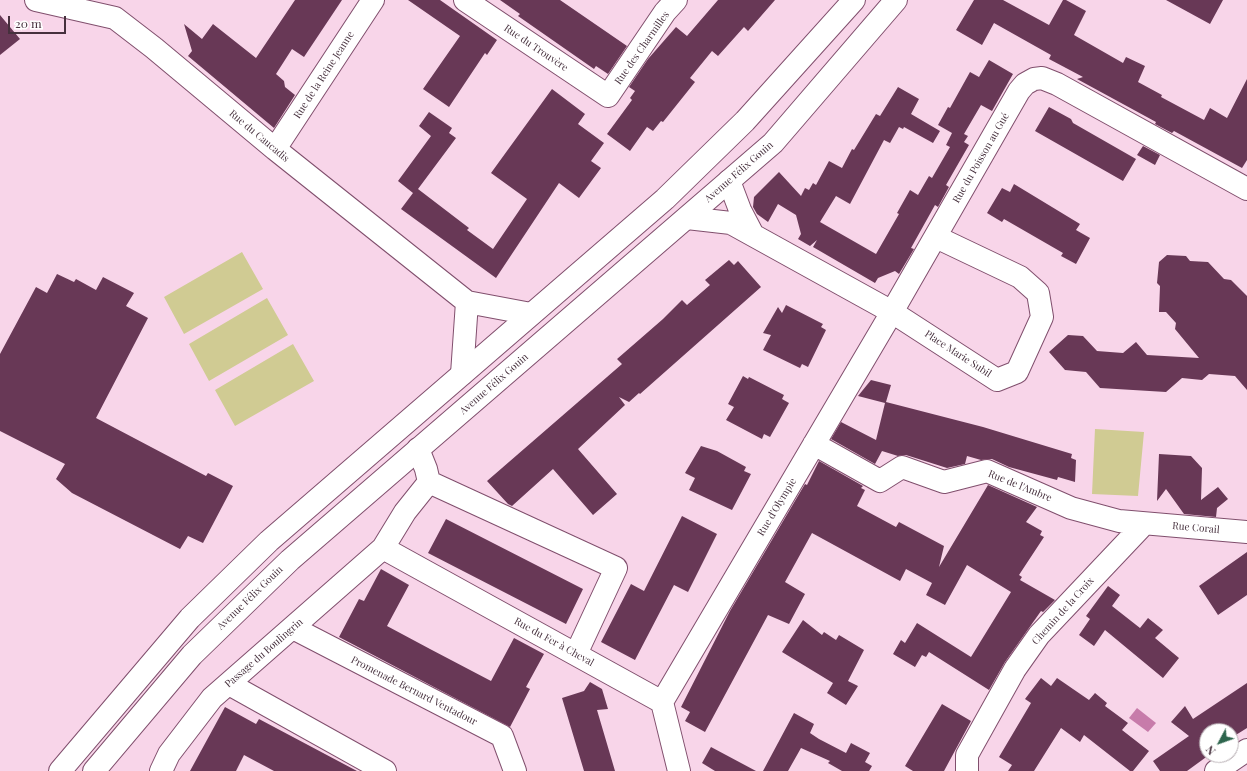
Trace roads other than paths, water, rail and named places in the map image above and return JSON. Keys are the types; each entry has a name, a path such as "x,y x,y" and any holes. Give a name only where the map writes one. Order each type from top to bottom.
{"street":[{"name":"Rue du Caucadis","path":"36,0 115,18 154,48 275,149 467,302 531,314"},
{"name":"Rue de la Reine Jeanne","path":"275,149 373,0"},
{"name":"Rue du Trouvère","path":"465,0 608,96"},
{"name":"Rue des Charmilles","path":"608,96 665,12 676,0"},
{"path":"60,771 190,618 269,541 665,199 745,121 854,0"},
{"name":"Avenue Félix Gouin","path":"94,771 152,702 210,637 290,560 773,143 896,0"},
{"name":"Rue du Poisson au Gué","path":"892,312 1019,91 1025,84 1034,78 1042,78 1057,84 1247,189"},
{"path":"729,181 740,210 752,233"},
{"path":"687,218 731,223 752,233 892,312"},
{"name":"Place Marie Subil","path":"892,312 997,380 1017,372 1042,316 1038,293 1020,277 936,236"},
{"path":"462,374 467,302"},
{"name":"Rue d'Olympie","path":"662,702 892,312"},
{"name":"Rue de l'Ambre","path":"814,444 880,481 902,467 944,482 987,471 1071,508 1119,521 1144,524"},
{"path":"418,449 426,469 429,482 616,568 576,654"},
{"name":"Passage du Boulingrin","path":"161,771 169,754 212,698 383,548 405,512 429,482"},
{"name":"Rue Corail","path":"1144,524 1247,532"},
{"name":"Chemin de la Croix","path":"967,771 967,755 1015,669 1039,635 1144,524"},
{"name":"Rue du Fer à Cheval","path":"383,548 662,702"},
{"name":"Promenade Bernard Ventadour","path":"293,628 502,736 514,771"},
{"path":"229,684 384,771"},
{"path":"662,702 679,771"},
{"path":"1216,771 1247,750"}]}
